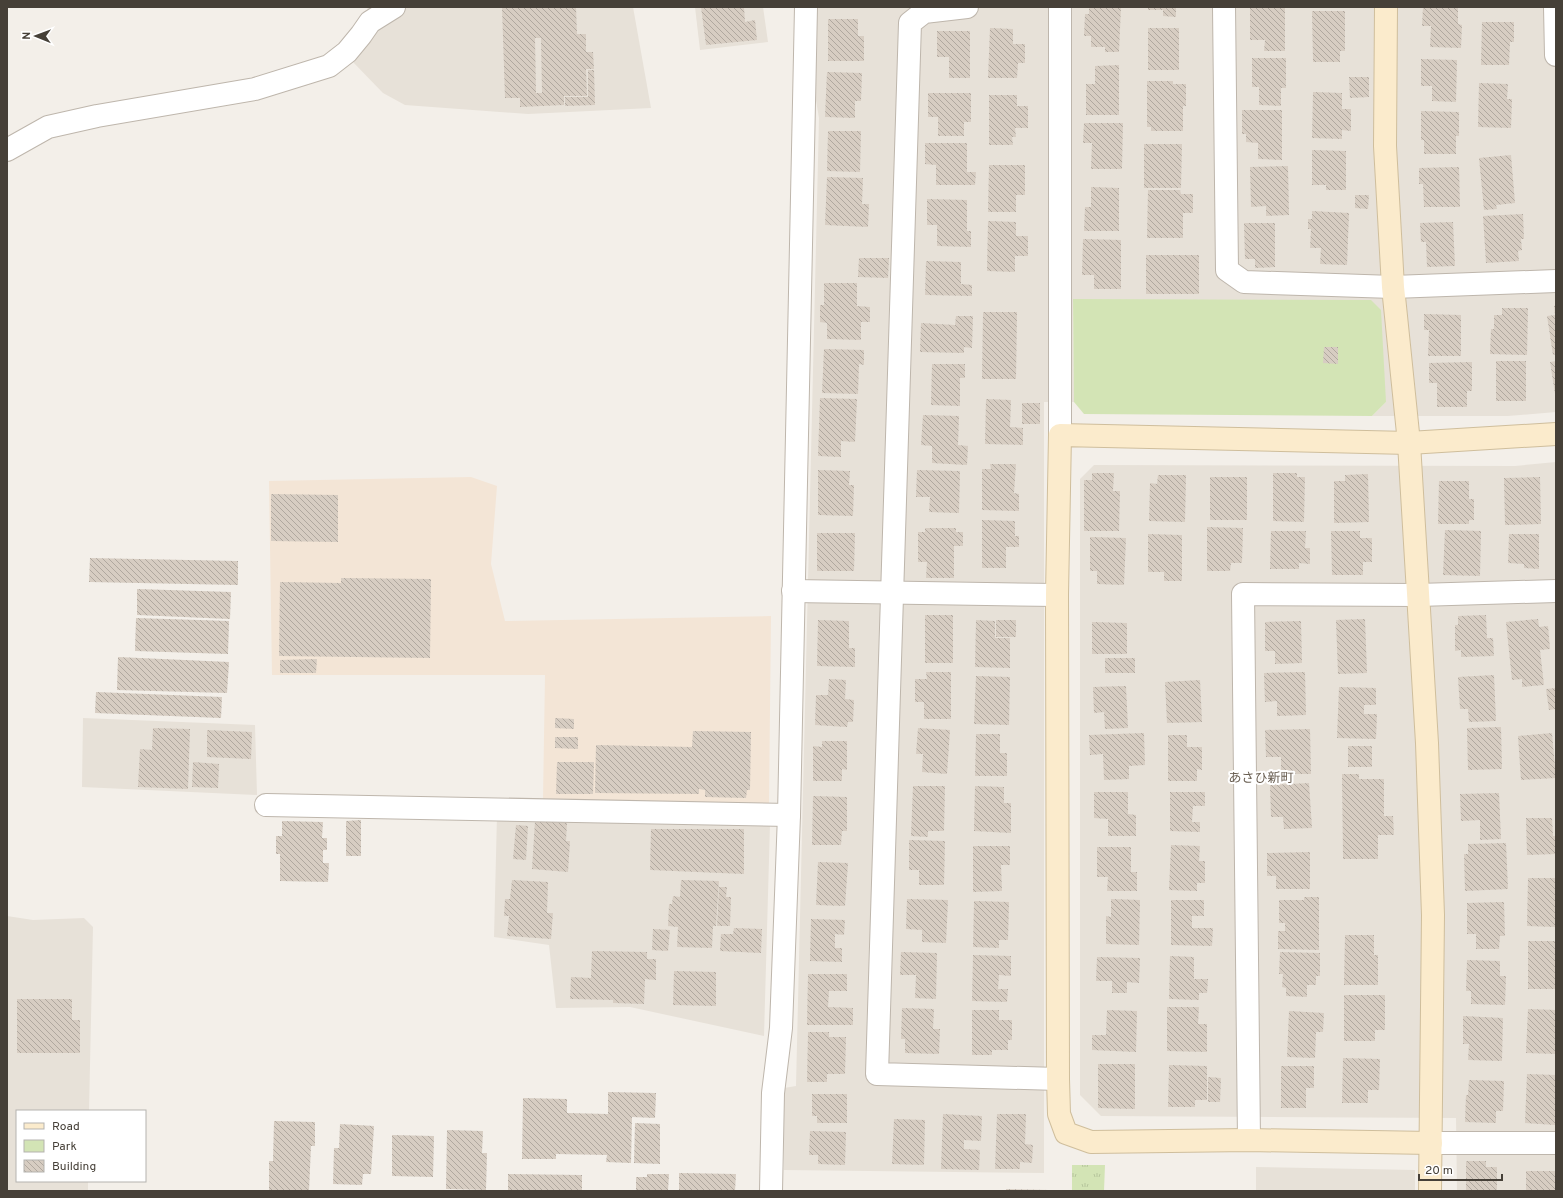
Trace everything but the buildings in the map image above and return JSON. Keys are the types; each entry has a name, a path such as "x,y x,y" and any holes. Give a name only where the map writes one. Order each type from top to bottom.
{"street":[{"path":"7,150 48,127 97,116 255,89 329,66 347,52 370,22 394,7"},
{"path":"771,1191 773,1093 781,1028 789,815 806,7"},
{"path":"967,7 924,12 910,23 877,1074 1058,1079"},
{"path":"1060,7 1060,435 1057,595 1058,1079 1059,1114 1066,1133 1091,1142 1249,1140 1431,1143 1556,1143"},
{"path":"1224,7 1227,270 1244,282 1394,287 1556,281"},
{"path":"1386,7 1385,146 1394,287 1409,443 1427,743 1433,915 1430,1191"},
{"path":"1555,7 1556,55"},
{"path":"1060,435 1409,443 1556,434"},
{"path":"793,591 1057,595"},
{"path":"1249,1140 1243,594 1418,595 1556,591"},
{"path":"266,805 789,815"}],"shaded area":[{"path":"368,7 633,7 651,108 528,114 405,105 383,93 351,60"},
{"path":"695,7 763,7 768,42 700,50"},
{"path":"800,7 1556,7 1556,412 1508,416 1372,416 1386,402 1073,299 1074,402 1044,402 1044,1173 784,1170 784,1088 796,1086 819,118"},
{"path":"1556,462 1556,1191 1457,1191 1456,1118 1101,1116 1080,1095 1080,479 1094,465 1515,466"},
{"path":"471,477 497,486 491,564 505,621 771,616 769,803 543,800 545,675 272,675 269,481"},
{"path":"83,718 255,725 257,795 82,787"},
{"path":"497,815 770,824 764,1036 630,1007 556,1008 549,945 494,937"},
{"path":"7,916 33,920 84,918 93,927 89,1110 16,1110 16,1182 88,1182 88,1191 7,1191"},
{"path":"1256,1167 1415,1170 1415,1191 1256,1191"}],"green space":[{"path":"1073,299 1371,300 1381,310 1386,402 1372,416 1084,414 1074,402"},
{"path":"1072,1165 1105,1165 1104,1191 1072,1191"}],"district":[{"name":"あさひ新町","path":"1261,777"}]}
